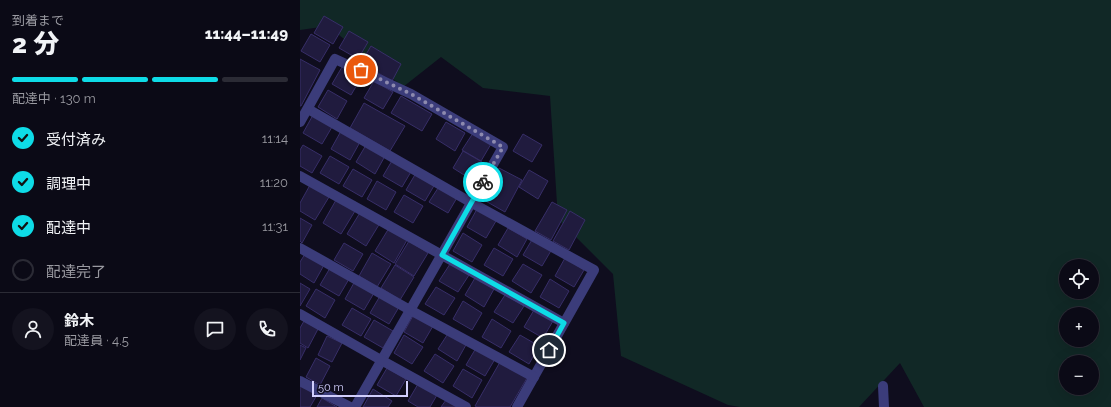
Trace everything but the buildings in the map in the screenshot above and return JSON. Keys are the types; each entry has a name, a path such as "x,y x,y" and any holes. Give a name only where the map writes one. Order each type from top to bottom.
{"street":[{"path":"300,122 335,59 411,94 503,147 355,407"},
{"path":"308,109 472,203 594,270 517,407"},
{"path":"300,176 564,323"},
{"path":"300,248 534,377"},
{"path":"300,314 466,407"},
{"path":"300,381 350,407"},
{"path":"883,386 884,407"}],"green space":[{"path":"300,0 1111,0 1111,407 924,407 900,363 859,407 740,407 728,405 621,356 613,274 558,219 550,96 483,88 441,57 403,87 328,26 300,30"}],"way so far":[{"path":"361,70 411,94 503,147 483,182"}],"route":[{"path":"483,182 442,255 564,323 549,350"}]}
